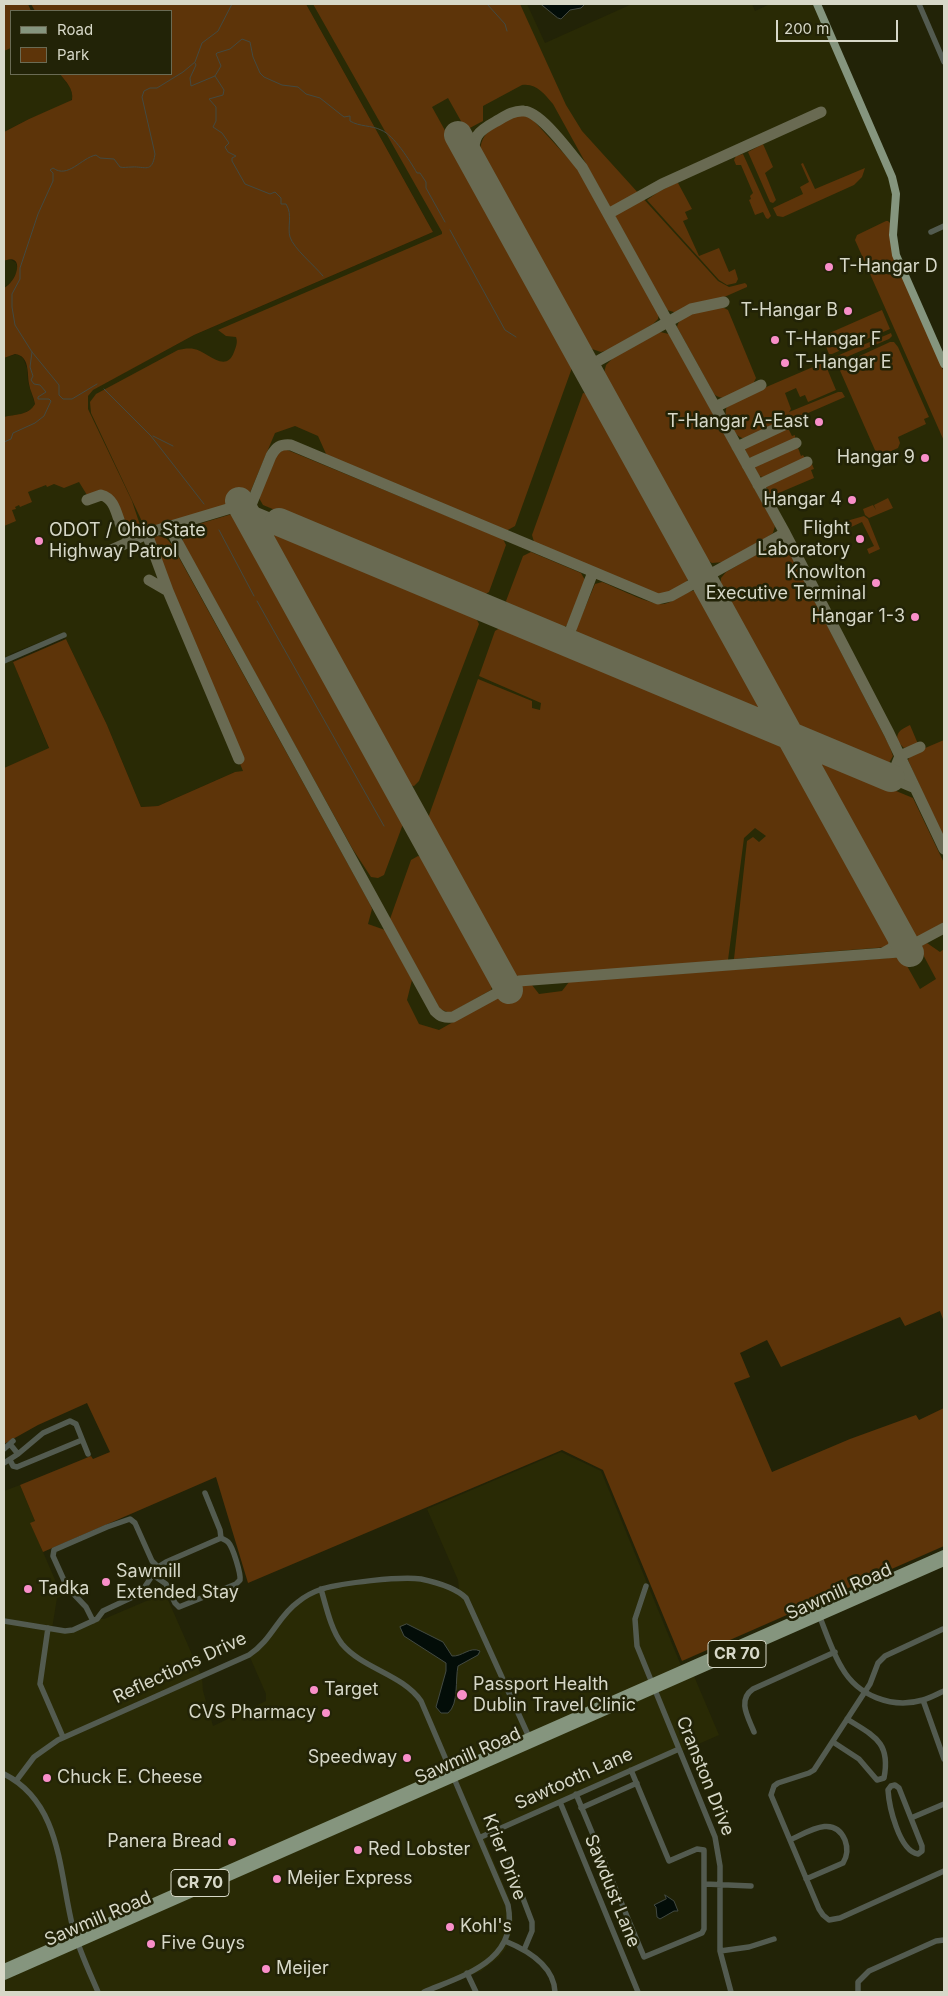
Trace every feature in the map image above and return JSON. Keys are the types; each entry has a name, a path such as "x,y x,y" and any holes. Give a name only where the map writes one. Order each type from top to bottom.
{"main road":[{"path":"817,4 892,177 896,199 893,235 895,250 942,350 944,364"},
{"name":"Sawmill Road","path":"818,1614 944,1554"},
{"name":"Sawmill Road","path":"4,1976 77,1941 818,1614 944,1562"},
{"name":"Sawmill Road","path":"454,1775 529,1738 653,1687"},
{"name":"Sawmill Road","path":"4,1968 77,1941"}],"street":[{"path":"919,4 944,62"},
{"path":"931,232 944,226"},
{"path":"4,661 64,635"},
{"path":"4,1463 43,1433 70,1421 76,1424 88,1454"},
{"path":"10,1460 13,1466 18,1467 82,1440"},
{"path":"4,1449 12,1443 18,1454"},
{"path":"205,1493 220,1530 221,1538"},
{"path":"93,1621 86,1606 67,1587 53,1556 54,1550 107,1526 127,1520 134,1521 152,1561 158,1567"},
{"path":"4,1621 70,1631 93,1621 106,1609 137,1595 158,1567 221,1538"},
{"path":"153,1575 166,1584 177,1606 182,1607 238,1583 240,1574 228,1542 221,1538"},
{"name":"Reflections Drive","path":"16,1781 38,1754 63,1737 243,1659 265,1643 294,1605 308,1595 321,1589 348,1584 412,1578 439,1584 462,1594 468,1601 529,1738"},
{"path":"646,1586 637,1612 635,1634 640,1656 653,1687"},
{"name":"Krier Drive","path":"321,1589 335,1631 343,1645 352,1653 406,1686 420,1699 481,1837 508,1905 510,1922 505,1941 492,1959 468,1973 424,1992"},
{"path":"818,1614 845,1673 865,1692 876,1698 906,1703 924,1700 944,1691"},
{"path":"48,1628 40,1684 63,1737"},
{"path":"943,1629 886,1654 878,1663 865,1692 813,1771 778,1783 772,1790 772,1799 820,1912 829,1920 840,1918 944,1872"},
{"path":"754,1732 745,1708 744,1700 746,1693 753,1688 835,1652"},
{"name":"Cranston Drive","path":"653,1687 715,1837 720,1860 720,1951 731,1992"},
{"path":"924,1700 944,1759"},
{"path":"832,1742 859,1759 875,1778 882,1779 885,1775 885,1752 871,1735 847,1719"},
{"name":"Sawtooth Lane","path":"481,1837 679,1749"},
{"path":"574,1795 576,1805 581,1808 644,1957 703,1931 704,1850 697,1849 669,1861 631,1770"},
{"path":"4,1774 16,1781 36,1801 50,1824 77,1941 98,1992"},
{"path":"581,1808 636,1783"},
{"path":"890,1786 898,1787 911,1818 922,1846 922,1851 918,1854 912,1852 896,1829 888,1791 890,1786"},
{"name":"Sawdust Lane","path":"560,1802 636,1992"},
{"path":"911,1818 944,1804"},
{"path":"790,1840 825,1826 836,1828 842,1833 848,1851 844,1863 806,1879"},
{"path":"508,1859 532,1922 532,1931 524,1950"},
{"path":"705,1884 751,1886"},
{"path":"720,1951 749,1948 774,1939"},
{"path":"858,1992 858,1982 869,1971 936,1941 944,1940"},
{"path":"505,1941 533,1956 551,1976 555,1992"},
{"path":"468,1973 476,1992"}],"shaded area":[{"path":"306,4 527,4 545,43 632,4 752,4 755,11 770,4 815,4 889,175 893,195 891,244 944,373 944,1156 422,1193 235,772 158,806 141,807 107,725 63,633 10,654 49,749 4,768 4,513 73,400 194,335 433,232"},
{"path":"541,4 585,4 581,8 570,10 561,19"},
{"path":"10,48 10,75 61,75 71,89 73,97 69,103 29,119 4,132 4,51"},
{"path":"10,259 16,263 18,271 11,282 4,288 4,261"},
{"path":"17,354 23,358 27,368 28,382 35,404 32,409 20,415 4,417 4,358"},
{"path":"561,1452 601,1471 682,1668 530,1735 470,1600 459,1590 458,1580 427,1509"},
{"path":"20,1485 35,1521 31,1524 62,1596 57,1598 52,1629 65,1631 97,1619 104,1619 165,1593 202,1677 203,1691 213,1726 266,1701 266,1694 249,1655 298,1602 334,1586 421,1579 462,1594 529,1737 4,1968 4,1491"},
{"path":"407,1624 443,1642 452,1656 473,1650 480,1651 478,1655 458,1666 454,1704 448,1713 441,1713 436,1707 446,1671 446,1663 404,1636 400,1627"},
{"path":"694,1676 719,1735 487,1837 485,1840 509,1898 513,1919 512,1931 506,1948 499,1957 481,1971 432,1992 4,1992 4,1980"},
{"path":"665,1895 674,1901 678,1911 674,1911 660,1919 657,1917 654,1905 666,1899"}],"green space":[{"path":"4,4 28,4 31,10 10,10 10,48 4,51"},
{"path":"31,4 306,4 433,232 194,335 93,390 88,396 88,409 132,501 142,531 135,532 129,530 111,495 103,491 87,495 79,482 64,488 54,484 47,487 46,485 28,492 32,502 15,507 16,509 12,510 16,521 4,526 4,417 25,413 35,404 27,366 23,358 15,354 4,358 4,288 16,274 17,263 15,260 10,259 4,261 4,132 72,100 71,89 61,75 172,75 172,10 34,10"},
{"path":"313,4 520,4 566,105 582,131 718,281 729,287 745,283 747,285 747,287 722,298 692,305 677,313 667,310 553,104 536,87 522,85 483,106 483,121 466,130 448,98 432,107 573,361 515,526 506,531 327,456 318,436 295,426 275,433 249,495 216,510 146,530 91,413 90,402 96,394 178,350 199,350 215,360 226,361 230,359 234,352 237,339 236,337 226,336 218,330 442,234"},
{"path":"516,116 527,116 533,120 578,169 659,314 658,319 653,324 608,350 601,352 586,347 480,154 486,134 496,126"},
{"path":"763,144 773,167 765,173 776,200 773,203 770,202 748,152"},
{"path":"743,154 771,216 768,219 763,212 755,215 749,200 753,193 741,165 736,165 734,160 736,156"},
{"path":"803,163 815,189 865,168 862,177 854,185 783,217 777,216 773,208 803,194 800,187 809,182 801,164"},
{"path":"678,183 692,209 685,212 688,219 683,221 699,256 719,248 729,272 735,269 738,279 736,283 727,285 719,280 647,200"},
{"path":"886,221 891,224 900,272 944,372 944,441 855,240 857,235"},
{"path":"720,306 728,310 756,378 752,386 733,396 723,398 714,394 677,327 679,321 689,313"},
{"path":"882,310 890,329 829,354 823,339 825,335"},
{"path":"660,332 669,334 775,526 773,533 769,536 724,562 712,563 702,557 603,377 606,365 614,357"},
{"path":"891,333 892,336 889,339 837,361 832,361 832,358"},
{"path":"890,342 894,342 898,347 929,417 924,419 926,424 898,437 900,443 898,448 878,457 838,366"},
{"path":"827,361 829,365 826,366 836,390 808,402 805,395 800,397 796,388 785,393 791,409 789,412 838,392 842,392 845,397 748,439 733,431 726,413 729,403"},
{"path":"583,393 589,394 690,573 689,578 682,586 671,592 655,594 534,542 532,535"},
{"path":"787,426 792,436 795,435 795,441 754,459 749,457 745,450 748,443"},
{"path":"797,445 801,456 803,455 806,460 766,478 759,476 755,468 757,463"},
{"path":"285,449 503,539 506,545 489,592 482,596 263,505 259,498 277,454"},
{"path":"812,464 814,469 811,470 814,478 774,495 768,492 766,487 769,482"},
{"path":"888,498 893,508 869,518 865,515 863,509 873,505 876,510 874,505"},
{"path":"232,514 237,516 403,817 403,824 384,875 378,878 371,877 352,848 183,543 183,534 189,527"},
{"path":"864,516 868,519 880,549 869,554 867,549 874,546 862,522 847,529 843,522"},
{"path":"273,530 473,612 479,624 419,781 414,786 408,785 404,781 268,532"},
{"path":"158,536 166,538 172,545 370,904 372,909 368,924 385,930 412,980 407,1000 419,1024 439,1030 517,986 532,985 539,994 562,991 569,982 902,957 920,989 936,979 919,947 927,943 940,952 944,949 944,1322 940,1311 905,1326 900,1317 781,1367 767,1340 740,1353 750,1377 734,1383 772,1472 850,1439 916,1415 919,1420 944,1408 944,1546 682,1661 603,1470 562,1450 248,1583 216,1477 43,1552 30,1523 35,1521 20,1485 91,1456 93,1459 110,1452 87,1403 38,1425 4,1444 4,768 49,748 13,662 66,639 107,725 141,807 158,806 235,772 243,771 150,544 150,538"},
{"path":"780,543 786,546 889,745 893,756 889,763 880,764 801,731 796,726 720,589 721,578 726,572 773,545"},
{"path":"531,552 581,573 585,580 567,625 563,628 557,629 510,609 506,601 523,556"},
{"path":"602,582 658,604 669,603 690,591 700,591 765,710 759,713 578,637 576,629 595,584"},
{"path":"503,626 783,743 891,938 888,947 734,959 747,841 753,837 759,842 766,836 755,828 744,838 728,960 519,977 508,970 429,825 428,818 478,679 532,701 532,708 540,710 541,703 479,676 495,631"},
{"path":"910,725 918,744 904,748 898,742 897,736 898,733"},
{"path":"944,740 944,840 908,760 911,754"},
{"path":"821,760 913,798 944,863 944,922 919,937 910,934 817,763"},
{"path":"418,856 424,858 493,983 491,990 450,1013 440,1009 390,919 411,860"}],"waterway":[{"path":"97,384 72,399 63,399 59,395 59,385 32,352 15,325 12,294 20,279 20,268 38,214 53,181 53,173 50,170 53,168 59,171 69,170 96,155 100,158 114,159 120,167 150,167 155,154 142,97 144,91 150,88 157,88 195,62 202,43 218,31 232,4"},
{"path":"487,4 505,24 507,31"},
{"path":"195,63 196,65 190,78 191,86 215,76 221,66 217,53 230,49 242,39 250,42 253,57 260,73 264,77 282,85 298,87 306,94 320,98 344,117 350,116 350,121 377,128 391,137 417,173 420,173 426,182 426,188 445,222"},
{"path":"215,76 224,90 223,95 209,99 216,107 216,121 213,127 222,133 229,143 225,147 228,152 236,156 232,158 232,161 245,184 270,194 275,192 281,198 281,204 286,204 289,212 289,233 292,242 323,276"},
{"path":"450,230 505,330 516,337"},
{"path":"4,442 11,439 13,433 35,423 44,416 51,401 49,399 38,399 38,397 46,392 40,385 34,384 31,380 33,376 30,367 32,352"},
{"path":"104,389 151,436 204,504"},
{"path":"153,436 173,446"},
{"path":"219,530 254,596"},
{"path":"257,601 384,826"}],"taxiway":[{"path":"472,158 475,140 480,132 509,114 524,111 531,113 547,125 582,167 785,533 889,733 944,849"},
{"path":"608,214 662,184 821,112"},
{"path":"587,367 691,309 724,302"},
{"path":"715,407 761,385"},
{"path":"737,447 786,424"},
{"path":"747,465 796,443"},
{"path":"247,515 271,456 279,447 291,445 658,599 671,596 785,533"},
{"path":"758,485 807,462"},
{"path":"87,500 101,495 107,498 115,509 122,529 131,538 251,502"},
{"path":"243,507 279,522"},
{"path":"169,527 435,1011 441,1016 453,1017 519,981 899,952 944,928"},
{"path":"109,551 147,534 168,591 239,759"},
{"path":"566,642 593,572"},
{"path":"149,580 168,591"},
{"path":"915,788 891,778 900,756 920,747"},
{"path":"883,953 892,948 900,935"}],"runway":[{"path":"458,135 910,953"},
{"path":"239,501 509,990"},
{"path":"279,522 891,778"}],"place":[{"name":"T-Hangar D","path":"829,267"},
{"name":"T-Hangar B","path":"848,311"},
{"name":"T-Hangar F","path":"775,340"},
{"name":"T-Hangar E","path":"785,363"},
{"name":"T-Hangar A-East","path":"819,422"},
{"name":"Hangar 9","path":"925,458"},
{"name":"Hangar 4","path":"852,500"},
{"name":"Flight Laboratory","path":"860,539"},
{"name":"ODOT / Ohio State Highway Patrol","path":"39,541"},
{"name":"Knowlton Executive Terminal","path":"876,583"},
{"name":"Hangar 1-3","path":"915,617"},
{"name":"Sawmill Extended Stay","path":"106,1582"},
{"name":"Tadka","path":"28,1589"},
{"name":"Target","path":"314,1690"},
{"name":"Passport Health Dublin Travel Clinic","path":"462,1695"},
{"name":"CVS Pharmacy","path":"326,1713"},
{"name":"Speedway","path":"407,1758"},
{"name":"Chuck E. Cheese","path":"47,1778"},
{"name":"Panera Bread","path":"232,1842"},
{"name":"Red Lobster","path":"358,1850"},
{"name":"Meijer Express","path":"277,1879"},
{"name":"Kohl's","path":"450,1927"},
{"name":"Five Guys","path":"151,1944"},
{"name":"Meijer","path":"266,1969"}]}
